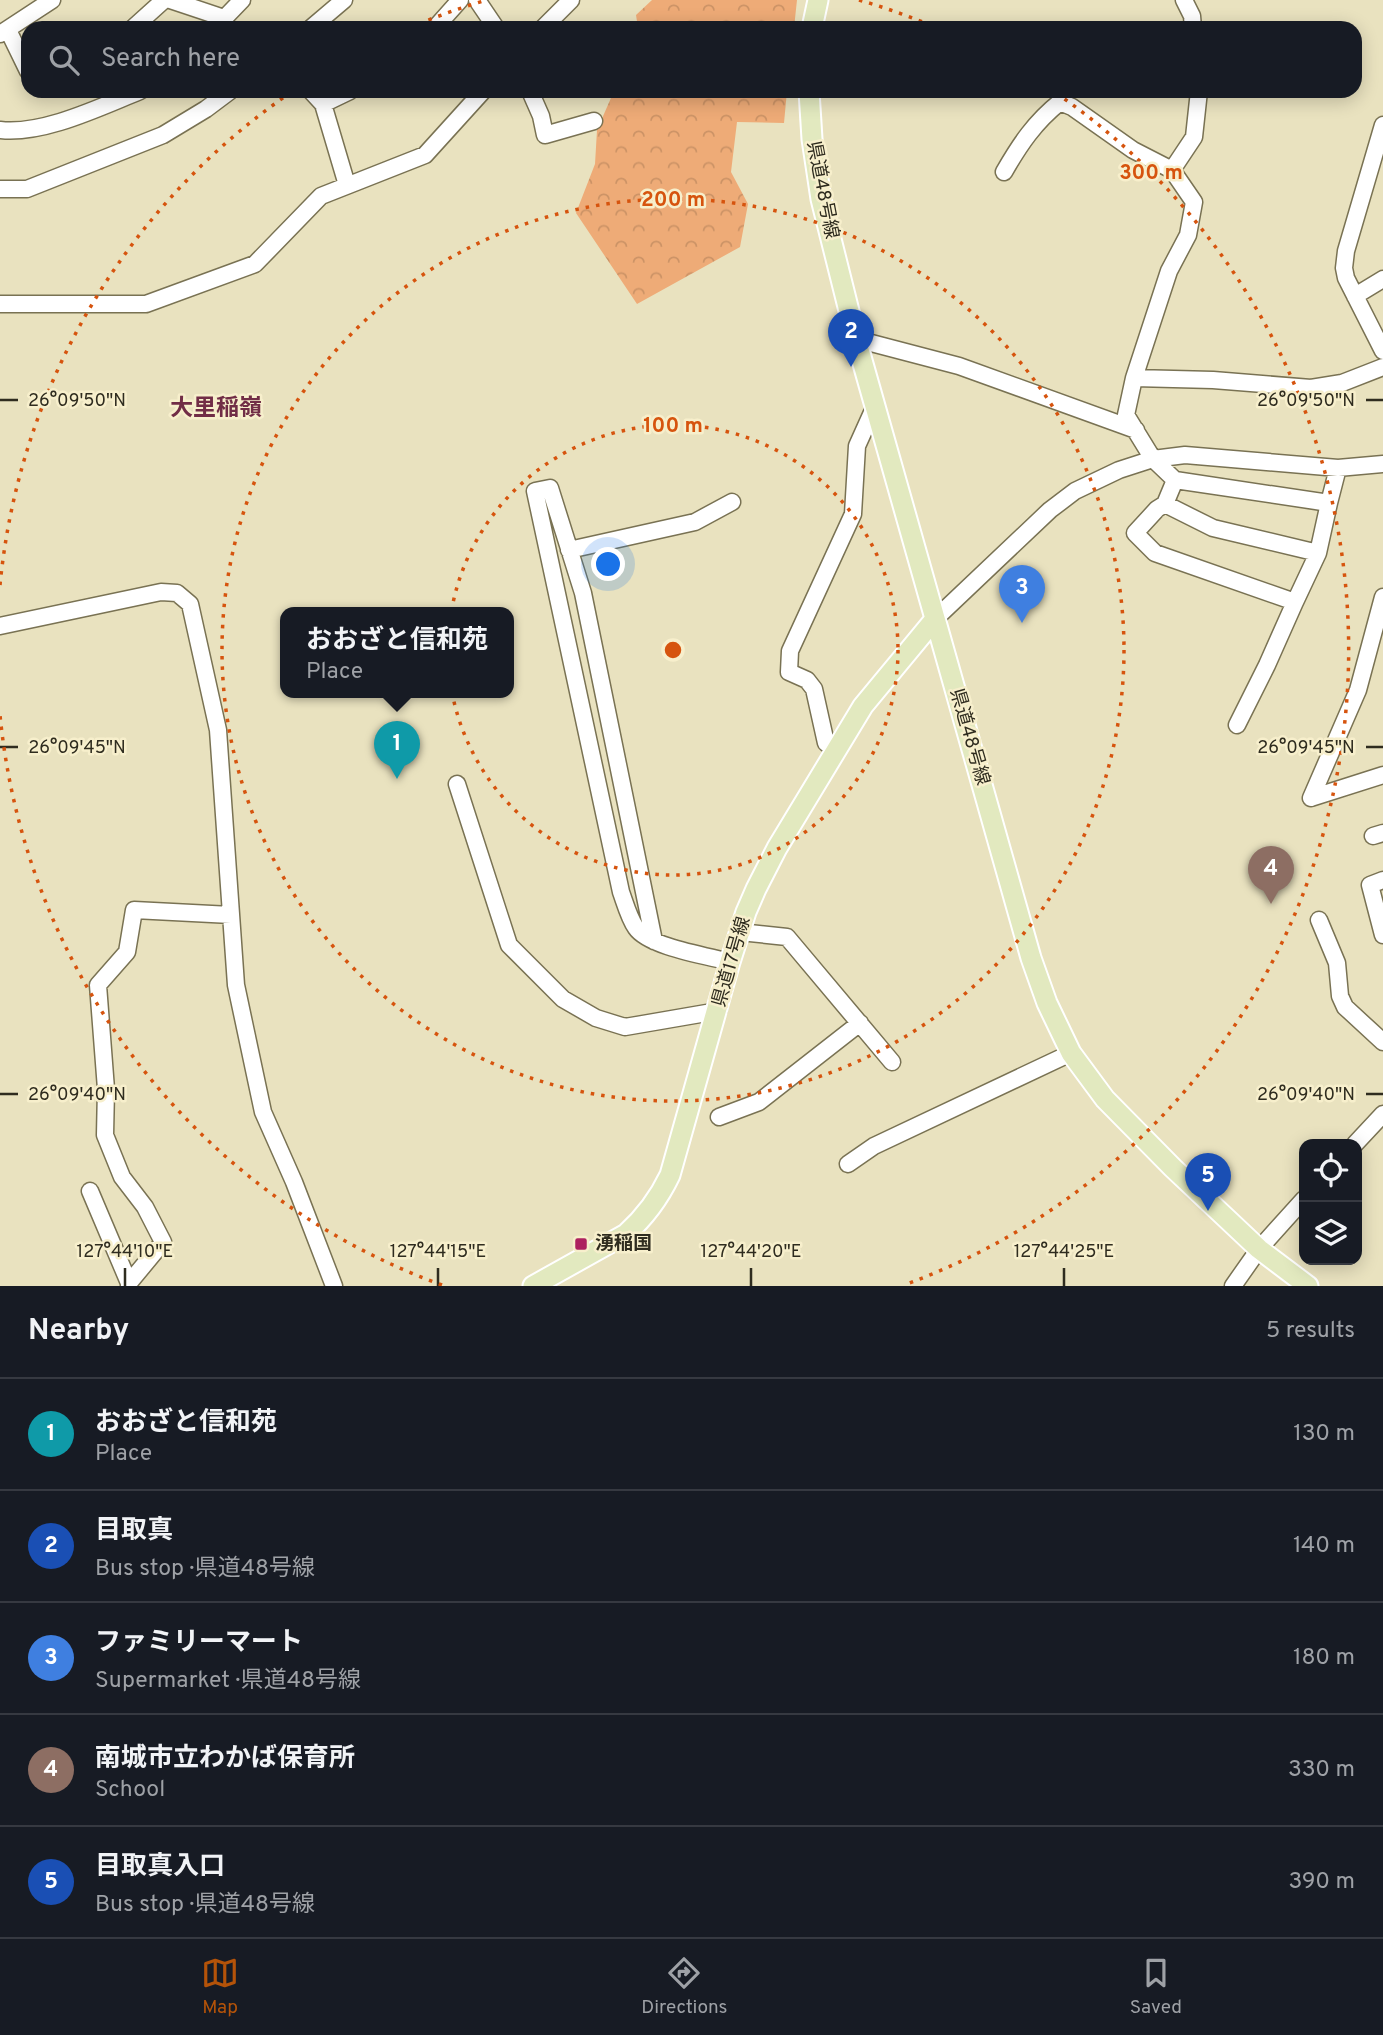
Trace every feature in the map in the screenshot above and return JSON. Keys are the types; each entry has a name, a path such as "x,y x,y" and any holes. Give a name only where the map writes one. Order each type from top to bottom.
{"main road":[{"path":"814,21 818,0"},
{"name":"県道48号線","path":"809,98 811,139 817,179 856,339 1031,958 1047,1003 1081,1069 1117,1114 1259,1249 1308,1286"},
{"name":"県道17号線","path":"533,1286 626,1234 662,1192 670,1175 730,962 756,889 777,848 863,706 935,619"}],"street":[{"path":"21,60 4,32 52,0"},
{"path":"140,21 164,0"},
{"path":"170,0 215,21"},
{"path":"221,21 242,0"},
{"path":"320,21 344,0"},
{"path":"441,21 460,0"},
{"path":"477,0 491,21"},
{"path":"550,21 571,0"},
{"path":"1184,0 1193,21"},
{"path":"0,130 15,131 77,117 123,98"},
{"path":"0,189 27,189 163,135 221,98"},
{"path":"317,98 323,104 347,185"},
{"path":"323,104 335,98"},
{"path":"0,304 146,304 255,264 321,196 425,155 477,98"},
{"path":"533,98 545,135 594,121"},
{"path":"1172,170 1194,137 1198,98"},
{"path":"1004,172 1024,138 1040,118 1060,102 1072,107 1133,150 1172,170 1194,202 1188,235 1169,271 1134,378 1126,415 1153,459 1175,480 1329,503"},
{"path":"1383,125 1344,259 1346,278 1383,351"},
{"path":"1355,296 1383,279"},
{"path":"856,339 959,366 1136,430"},
{"path":"1134,378 1213,380 1311,388 1342,383 1383,367"},
{"path":"836,750 826,743 814,689 807,680 789,672 788,661 790,651 853,514 857,446 875,407"},
{"path":"935,619 1026,531 1075,491 1119,470 1153,459 1185,455 1338,468 1383,464"},
{"path":"1237,725 1318,553 1338,468"},
{"path":"1175,480 1165,504 1135,533 1155,553 1295,602"},
{"path":"654,941 583,593 550,488 535,491 621,892 637,929 654,941 730,962"},
{"path":"569,550 695,522 732,502"},
{"path":"1165,504 1213,528 1318,553"},
{"path":"0,626 161,592 177,593 190,604 218,730 236,985 263,1112 294,1182 334,1286"},
{"path":"1383,597 1380,624 1358,690 1311,798 1383,775"},
{"path":"457,784 509,945 563,999 596,1017 625,1027 718,1011"},
{"path":"1382,928 1370,885 1383,880"},
{"path":"90,1191 129,1284 163,1242 145,1207 122,1177 105,1135 106,1089 99,985 127,952 134,910 231,915"},
{"path":"1320,920 1337,963 1340,996 1345,1007 1383,1042"},
{"path":"740,932 787,937 892,1062"},
{"path":"719,1117 760,1102 860,1023"},
{"path":"848,1164 874,1146 1071,1053"},
{"path":"1360,1139 1383,1114"},
{"path":"1233,1286 1259,1249 1301,1202"}],"green space":[{"path":"652,0 797,0 795,21 637,21 636,15"},
{"path":"611,98 786,98 784,123 737,122 731,172 748,204 740,247 637,304 576,213 595,164 597,130"}],"place":[{"name":"目取真","path":"851,367"},
{"name":"ファミリーマート","path":"1022,623"},
{"name":"おおざと信和苑","path":"397,779"},
{"name":"南城市立わかば保育所","path":"1271,904"},
{"name":"目取真入口","path":"1208,1211"},
{"name":"湧稲国","path":"581,1244"}],"district":[{"name":"大里稲嶺","path":"216,409"}]}
